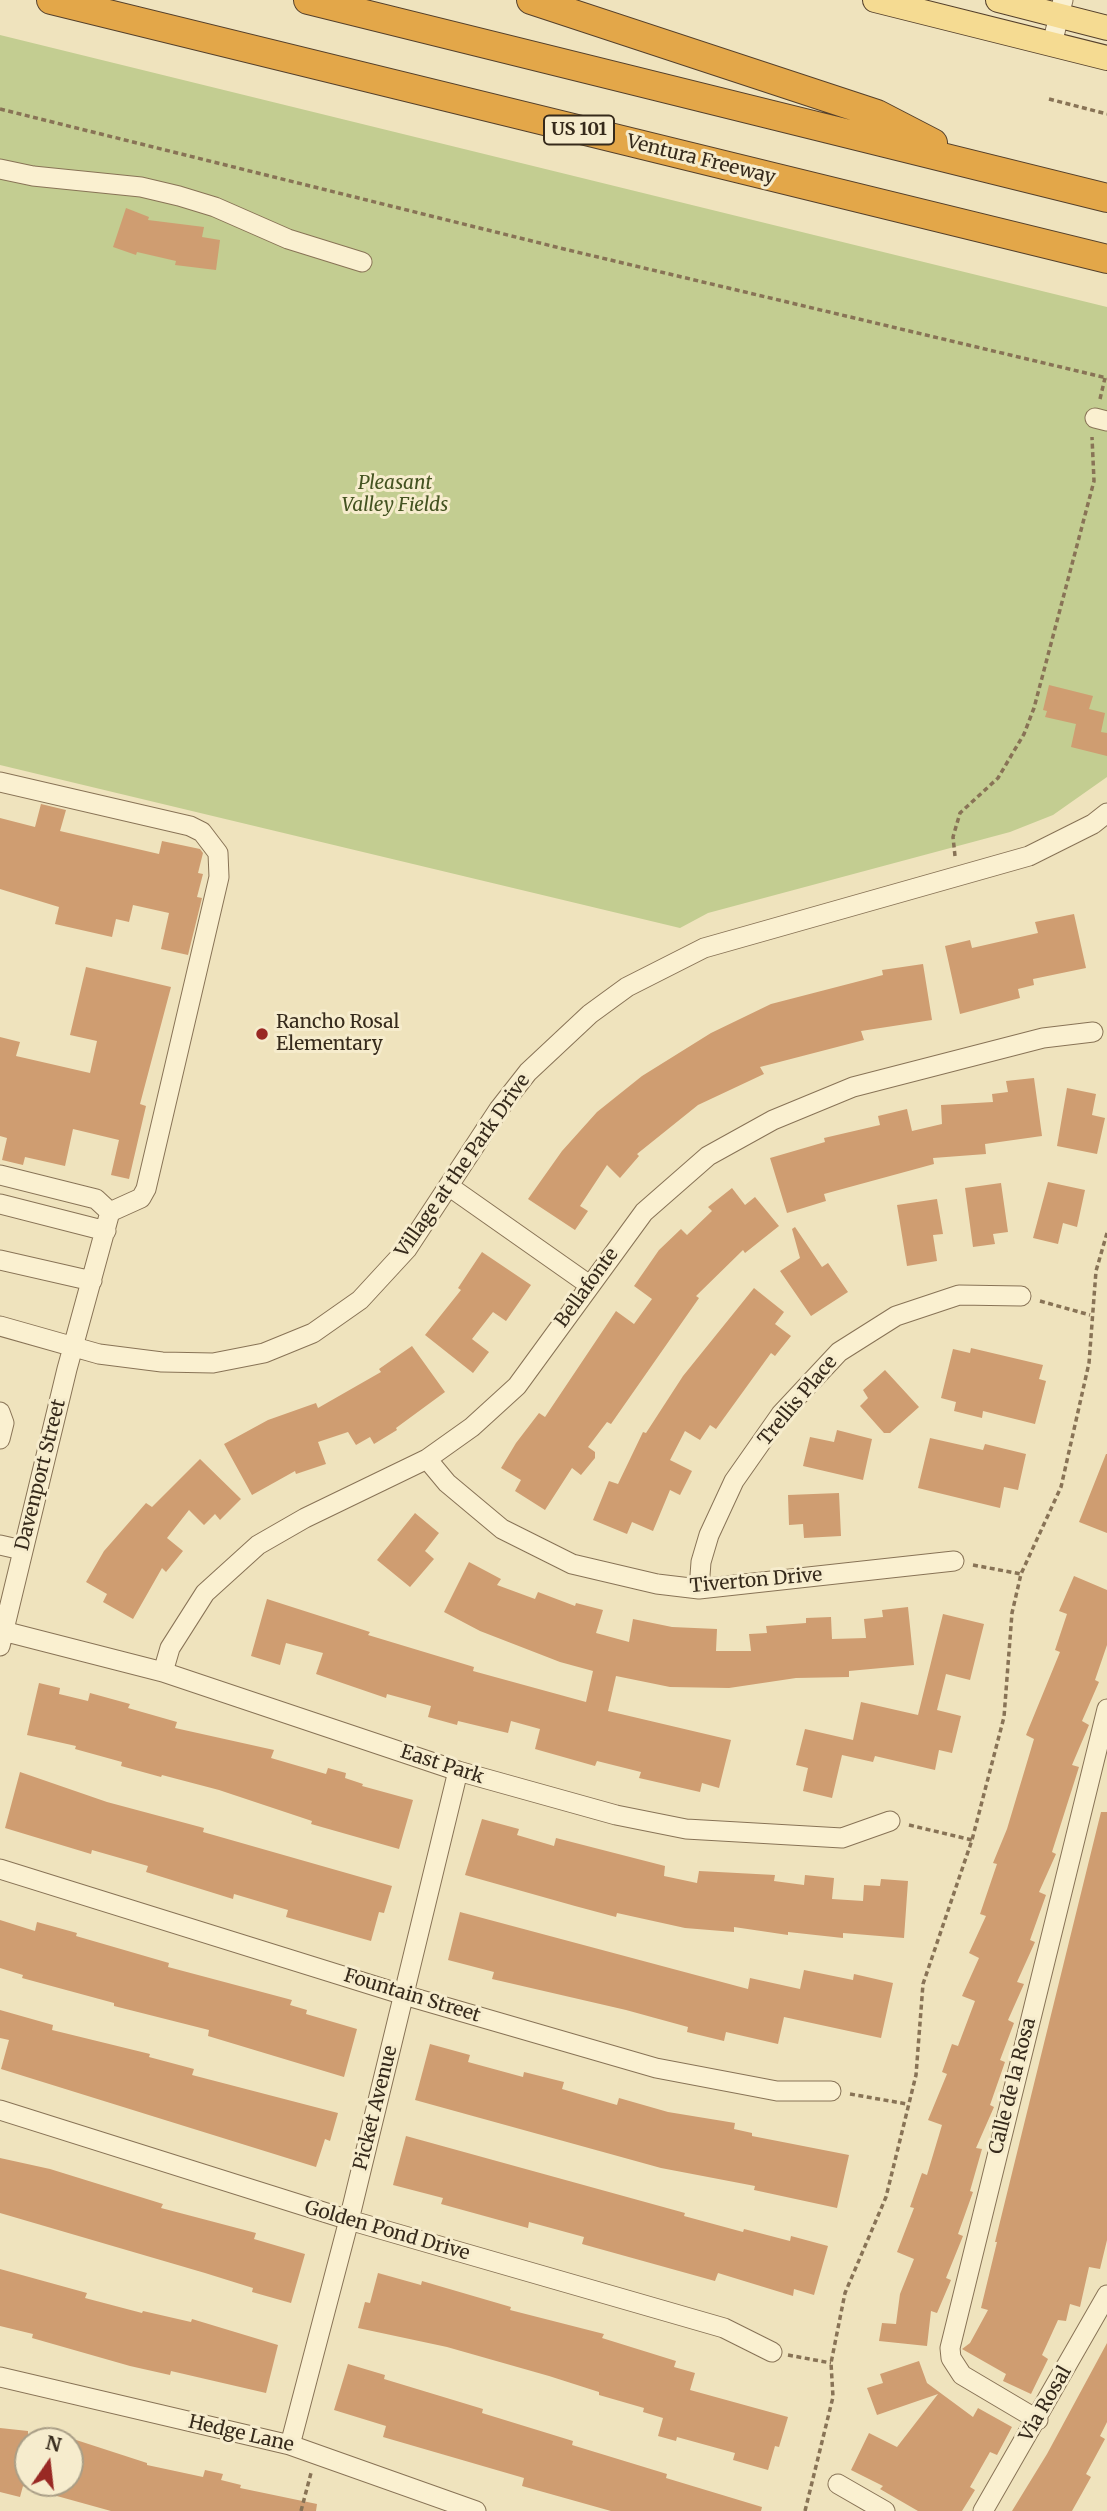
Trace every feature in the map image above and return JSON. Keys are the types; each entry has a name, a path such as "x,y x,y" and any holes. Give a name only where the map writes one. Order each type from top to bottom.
{"highway":[{"name":"Ventura Freeway","path":"51,0 1107,259"},
{"path":"308,0 1107,198"},
{"path":"531,0 877,114 972,164"}],"main road":[{"path":"875,0 1107,58"},
{"path":"998,0 1061,8 1107,28"}],"street":[{"path":"1052,44 1061,8"},
{"path":"0,169 33,176 141,187 179,196 215,207 289,239 362,262"},
{"path":"0,782 190,826 202,832 218,853 219,877 146,1189 141,1198 108,1222 0,1205"},
{"name":"Village at the Park Drive","path":"0,1326 99,1354 162,1362 213,1363 264,1353 313,1333 369,1290 407,1249 499,1110 528,1072 581,1021 627,987 704,948 1046,850 1093,824 1107,813"},
{"name":"Bellafonte","path":"163,1672 170,1648 205,1593 258,1545 305,1518 427,1459 472,1427 517,1386 588,1284 644,1212 708,1156 773,1120 853,1087 1043,1038 1093,1032"},
{"path":"0,1175 96,1199 108,1222"},
{"path":"450,1187 588,1284"},
{"name":"Davenport Street","path":"2,1638 74,1345 108,1222"},
{"path":"0,1259 92,1281"},
{"name":"Trellis Place","path":"699,1589 701,1562 709,1535 734,1481 782,1414 839,1352 896,1316 959,1295 1021,1296"},
{"path":"0,1412 4,1423 0,1439"},
{"name":"Tiverton Drive","path":"427,1459 447,1483 502,1530 572,1564 657,1584 699,1589 954,1561"},
{"path":"0,1545 22,1550"},
{"name":"East Park","path":"2,1638 163,1672 458,1771 616,1815 687,1829 842,1838 890,1821"},
{"name":"Calle de la Rosa","path":"1038,2420 962,2375 951,2358 950,2348 1101,1761 1107,1709"},
{"name":"Picket Avenue","path":"299,2448 349,2220 458,1771"},
{"name":"Fountain Street","path":"0,1869 404,1995 656,2068 777,2091 831,2091"},
{"name":"Golden Pond Drive","path":"0,2110 349,2220 724,2328 772,2352"},
{"name":"Via Rosal","path":"983,2511 1038,2420 1107,2295"},
{"name":"Hedge Lane","path":"0,2377 299,2448 476,2511"},
{"path":"838,2484 885,2511"}],"path":[{"path":"1049,99 1107,114"},
{"path":"0,109 577,253 1107,378"},
{"path":"962,875 953,837 960,813 999,778 1024,734 1034,708 1094,481 1092,439"},
{"path":"805,2511 833,2397 831,2363 845,2293 886,2197 916,2075 923,1984 972,1840 1004,1717 1012,1613 1021,1574 1060,1487 1089,1363 1096,1271 1107,1233"},
{"path":"1021,1296 1091,1315"},
{"path":"954,1561 1021,1574"},
{"path":"890,1821 972,1840"},
{"path":"831,2091 907,2104"},
{"path":"772,2352 831,2363"},
{"path":"299,2448 312,2479 301,2511"}],"green space":[{"name":"Pleasant Valley Fields","path":"0,35 1107,307 1107,777 1053,815 1010,832 708,913 680,928 0,765"}],"building":[{"path":"126,208 149,217 148,220 204,227 202,237 220,240 216,270 175,265 176,261 137,252 136,255 113,247"},
{"path":"1049,685 1093,696 1089,709 1105,713 1101,732 1107,733 1107,756 1071,747 1076,724 1045,717 1047,711 1043,710"},
{"path":"41,804 66,810 60,831 159,854 162,841 200,849 203,853 198,873 203,874 197,897 202,898 188,955 161,949 169,913 133,905 129,922 116,919 112,937 55,924 59,907 0,889 0,818 35,827"},
{"path":"1074,914 1086,968 1033,979 1034,985 1018,989 1020,998 960,1014 945,946 970,940 972,948 1038,933 1035,922"},
{"path":"923,964 932,1020 861,1031 864,1040 760,1067 764,1074 698,1105 637,1154 639,1156 620,1178 607,1165 580,1206 588,1211 575,1230 528,1199 562,1151 597,1112 642,1076 711,1033 771,1004 883,975 882,970"},
{"path":"86,967 171,987 140,1104 146,1106 129,1179 111,1175 119,1140 73,1129 65,1166 25,1157 23,1165 2,1160 7,1138 0,1136 0,1037 20,1042 16,1056 90,1073 97,1041 70,1035"},
{"path":"1034,1078 1042,1136 985,1144 986,1154 933,1158 934,1164 824,1194 826,1201 787,1213 770,1158 825,1142 824,1138 880,1125 878,1116 907,1109 912,1131 942,1124 941,1105 993,1102 992,1094 1008,1092 1006,1081"},
{"path":"1067,1088 1096,1094 1092,1115 1105,1118 1097,1154 1057,1146"},
{"path":"1048,1182 1085,1190 1077,1227 1063,1223 1058,1244 1033,1238"},
{"path":"1001,1183 1008,1232 993,1234 995,1244 973,1247 965,1188"},
{"path":"732,1188 745,1205 755,1197 779,1226 745,1253 743,1250 696,1296 699,1298 611,1424 607,1422 588,1447 595,1452 595,1458 581,1475 572,1468 545,1510 515,1491 521,1480 501,1468 516,1443 539,1413 545,1417 616,1311 634,1324 652,1299 634,1286 659,1250 681,1229 687,1235 712,1211 708,1207"},
{"path":"937,1199 943,1234 933,1235 937,1261 907,1266 897,1205"},
{"path":"795,1227 822,1267 828,1263 848,1292 811,1316 780,1271 800,1258 792,1229"},
{"path":"482,1252 531,1285 506,1321 493,1312 472,1339 489,1352 473,1373 425,1335 461,1290 458,1288"},
{"path":"754,1288 784,1312 775,1324 791,1336 775,1356 771,1353 716,1429 710,1425 700,1440 685,1431 670,1460 692,1471 680,1495 670,1490 653,1531 632,1522 627,1534 593,1520 609,1481 618,1484 643,1432 646,1433 683,1376"},
{"path":"412,1346 445,1392 396,1428 397,1430 374,1444 370,1437 356,1445 348,1432 318,1442 326,1464 296,1474 295,1471 252,1495 224,1444 268,1420 316,1403 318,1408 381,1372 379,1369"},
{"path":"971,1348 1043,1365 1039,1379 1046,1381 1035,1424 983,1411 982,1418 954,1411 956,1402 941,1398 953,1349 970,1353"},
{"path":"885,1370 919,1407 890,1433 884,1433 860,1406 868,1398 863,1390"},
{"path":"837,1430 872,1439 863,1480 803,1466 810,1437 834,1442"},
{"path":"930,1438 983,1450 985,1444 1026,1454 1018,1490 1004,1487 1000,1508 918,1488"},
{"path":"1107,1454 1107,1533 1079,1522"},
{"path":"200,1459 241,1499 220,1520 215,1514 204,1525 189,1510 167,1538 183,1551 166,1572 162,1568 133,1619 103,1602 107,1594 86,1582 104,1551 146,1503 152,1507"},
{"path":"839,1493 841,1536 804,1538 803,1524 789,1525 788,1495"},
{"path":"415,1513 439,1533 425,1551 434,1559 410,1587 377,1560"},
{"path":"469,1562 501,1579 497,1585 535,1599 538,1592 575,1606 576,1603 603,1610 596,1633 629,1642 633,1619 672,1627 717,1629 716,1651 751,1651 749,1634 767,1633 766,1626 806,1623 806,1618 831,1617 832,1639 866,1638 864,1619 883,1617 882,1610 908,1607 914,1665 849,1671 849,1677 796,1678 729,1688 670,1687 616,1676 608,1711 731,1740 719,1788 702,1783 700,1792 639,1778 641,1772 597,1761 595,1766 535,1749 540,1729 511,1721 508,1733 458,1721 457,1725 428,1717 431,1706 387,1694 386,1698 316,1674 323,1653 286,1643 280,1665 251,1656 267,1599 370,1632 368,1635 474,1667 473,1671 586,1702 593,1671 560,1662 480,1631 444,1612"},
{"path":"1074,1576 1107,1590 1107,1645 1095,1680 1099,1682 1082,1721 1089,1725 1072,1765 1079,1767 1052,1852 1056,1854 1039,1892 1046,1895 1030,1940 1035,1942 1017,1982 1024,1984 1008,2020 1014,2023 1000,2060 1005,2062 990,2105 994,2107 976,2148 982,2149 970,2191 973,2192 958,2234 963,2236 946,2278 951,2280 937,2313 931,2311 927,2346 879,2341 882,2323 896,2324 900,2294 914,2259 897,2252 914,2208 910,2207 922,2173 927,2175 942,2125 928,2120 947,2074 942,2072 952,2044 958,2046 975,2001 962,1996 979,1958 969,1953 986,1916 980,1914 997,1864 993,1863 1007,1829 1034,1739 1026,1735 1060,1652 1055,1650 1067,1614 1059,1611"},
{"path":"943,1614 984,1624 970,1680 946,1674 937,1710 961,1716 952,1753 939,1750 935,1770 875,1756 873,1762 842,1755 832,1798 803,1791 808,1768 796,1765 805,1729 853,1740 861,1702 918,1715"},
{"path":"39,1683 60,1688 59,1694 88,1701 90,1693 130,1704 128,1708 177,1722 175,1728 274,1750 271,1758 326,1774 328,1768 346,1773 345,1778 363,1784 362,1786 413,1800 399,1849 311,1824 312,1821 219,1790 121,1766 122,1762 75,1749 76,1746 27,1735"},
{"path":"20,1772 107,1802 204,1828 203,1832 392,1886 384,1913 379,1912 371,1941 286,1917 288,1910 234,1894 233,1899 146,1872 148,1866 92,1850 91,1854 5,1828"},
{"path":"1101,1812 1107,1812 1107,2240 1100,2269 1089,2267 1080,2307 1070,2304 1066,2321 1058,2320 1042,2355 1048,2359 1031,2394 1003,2381 1006,2374 962,2349 970,2343 988,2310 981,2308 995,2242"},
{"path":"482,1819 519,1829 517,1835 554,1846 556,1838 665,1866 664,1876 697,1883 699,1871 775,1875 774,1881 804,1885 805,1875 834,1878 832,1899 863,1901 864,1885 880,1886 881,1879 908,1881 904,1938 843,1933 843,1938 788,1932 788,1935 734,1927 734,1932 685,1928 617,1913 616,1917 465,1875"},
{"path":"460,1912 748,1989 750,1978 800,1989 804,1970 853,1980 854,1974 893,1983 881,2038 784,2017 778,2044 726,2032 724,2041 687,2032 688,2027 626,2010 492,1979 494,1972 448,1960"},
{"path":"0,1920 35,1931 37,1922 77,1933 76,1936 169,1963 168,1967 292,2000 290,2005 307,2010 306,2014 357,2029 344,2077 208,2036 209,2030 114,2006 114,2003 22,1978 23,1975 0,1968"},
{"path":"0,2010 53,2025 52,2030 150,2054 149,2057 194,2069 192,2075 338,2113 330,2141 325,2139 316,2167 1,2069 9,2040 0,2038"},
{"path":"430,2044 470,2055 468,2062 523,2077 524,2072 564,2082 562,2089 617,2105 619,2098 668,2112 735,2123 734,2129 752,2133 752,2136 849,2155 837,2208 754,2190 755,2186 661,2168 415,2100"},
{"path":"406,2136 685,2213 684,2216 743,2232 744,2229 790,2241 791,2236 828,2246 814,2295 794,2289 793,2296 718,2273 715,2281 582,2244 584,2237 529,2222 528,2228 441,2204 443,2198 393,2185"},
{"path":"0,2158 50,2169 163,2204 161,2208 256,2233 254,2239 305,2254 291,2303 252,2292 253,2288 205,2273 0,2213"},
{"path":"0,2269 87,2293 85,2298 142,2313 143,2311 191,2322 192,2319 278,2345 266,2393 171,2371 170,2375 130,2366 0,2326"},
{"path":"378,2273 421,2285 422,2281 511,2307 510,2310 604,2334 602,2338 676,2361 674,2367 695,2373 690,2390 788,2417 779,2447 775,2446 768,2470 733,2460 735,2453 677,2437 676,2441 658,2436 663,2418 643,2412 644,2408 599,2395 599,2392 447,2347 358,2328 365,2302 370,2303"},
{"path":"1107,2343 1107,2422 1100,2436 1105,2439 1086,2474 1091,2477 1072,2511 1012,2511 1047,2454"},
{"path":"919,2361 927,2383 973,2417 978,2408 1012,2427 997,2455 990,2452 970,2487 975,2490 962,2511 918,2511 880,2489 883,2486 851,2470 869,2433 897,2447 938,2394 877,2415 867,2388 883,2383 880,2374"},
{"path":"348,2364 385,2375 384,2379 483,2409 482,2413 573,2441 572,2445 667,2474 666,2478 762,2507 761,2511 611,2511 522,2486 524,2478 383,2437 386,2426 334,2410"},
{"path":"0,2428 14,2430 14,2496 0,2492"},
{"path":"84,2443 147,2465 203,2477 205,2470 223,2474 221,2480 241,2485 240,2488 317,2504 316,2511 111,2511 60,2497 84,2497"}],"place":[{"name":"Rancho Rosal Elementary","path":"262,1034"}]}
